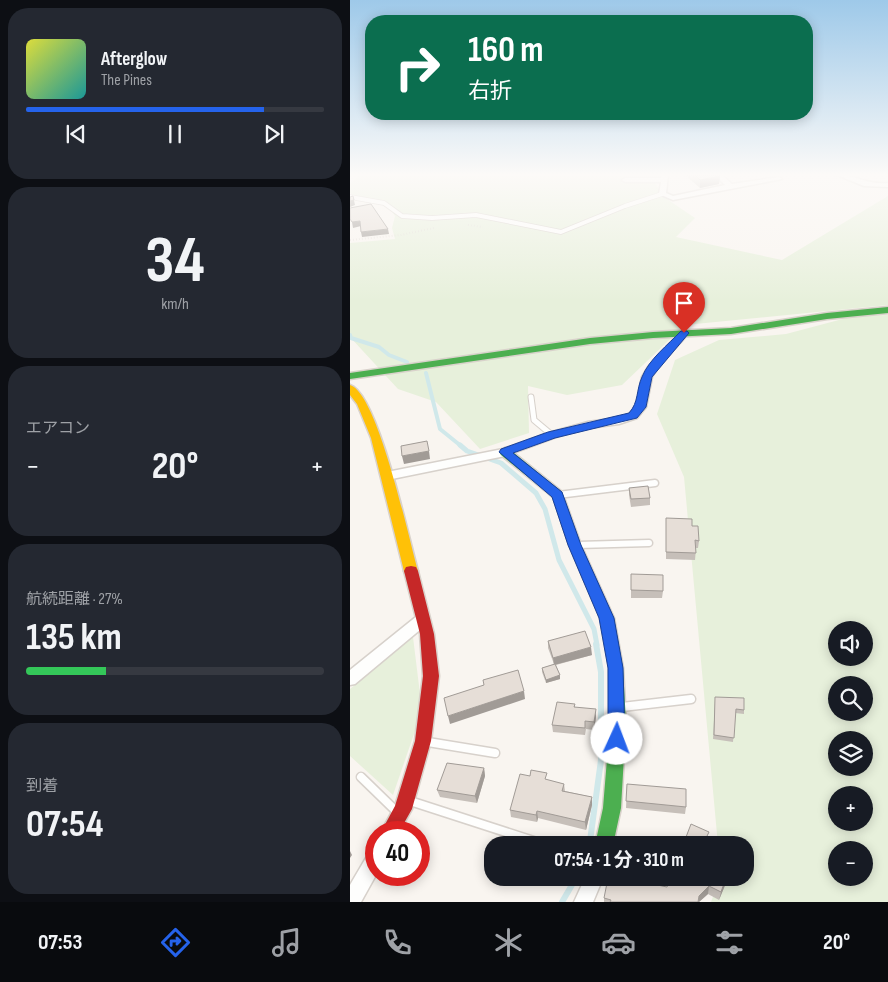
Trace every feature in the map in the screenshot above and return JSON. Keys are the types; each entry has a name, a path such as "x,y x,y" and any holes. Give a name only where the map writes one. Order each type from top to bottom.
{"street":[{"path":"350,376 590,341 731,331 827,316 888,310"},
{"path":"387,476 505,452 552,435 633,416 641,407 647,377 653,367 684,333"},
{"path":"350,388 362,403 377,438 427,634 431,676 423,741 406,799 396,821"},
{"path":"505,452 558,495 575,545 606,618 616,668 617,708 612,808 606,836"},
{"path":"350,679 422,620"},
{"path":"351,902 365,877"},
{"path":"583,902 590,886"}],"lane":[{"path":"418,217 445,217"},
{"path":"486,217 561,232 599,217"},
{"path":"531,397 532,420 552,435"},
{"path":"558,495 655,484"},
{"path":"575,545 649,543"},
{"path":"617,708 692,699"},
{"path":"423,741 495,753"},
{"path":"361,777 400,814"},
{"path":"406,799 519,836"}],"path":[{"path":"467,225 488,227"},
{"path":"350,240 401,236 439,227"}],"green space":[{"path":"395,217 694,217 695,218 676,237 782,260 853,217 888,217 888,305 685,325 622,385 567,395 528,386 529,433 480,449 436,402 398,389 350,337 350,243 395,239 392,228"},
{"path":"888,315 888,902 711,902 717,886 754,886 754,836 717,836 684,477 657,414 675,360 719,340 786,334 854,316"},
{"path":"413,637 421,702 415,731 393,795 350,756 350,689"}],"building":[{"path":"350,217 380,217 388,229 361,232 360,221 352,222"},
{"path":"427,441 429,451 402,456 401,446"},
{"path":"648,486 650,498 631,499 629,488"},
{"path":"666,518 692,519 692,526 698,526 699,541 695,540 696,553 666,552"},
{"path":"631,574 663,575 663,591 631,590"},
{"path":"585,631 591,647 553,658 548,641"},
{"path":"555,664 560,675 546,680 542,668"},
{"path":"518,670 524,691 448,716 444,698 484,685 483,680"},
{"path":"715,697 744,698 744,710 736,709 734,738 714,735"},
{"path":"557,702 575,704 574,707 596,709 594,722 585,721 585,728 552,725"},
{"path":"447,763 484,768 475,796 437,790"},
{"path":"531,770 547,773 545,779 564,784 562,791 592,797 585,822 537,811 536,815 510,810 520,774 530,776"},
{"path":"627,784 686,789 686,807 626,801"},
{"path":"691,824 709,832 707,836 686,836"},
{"path":"606,886 709,886 699,896 698,902 610,902 611,900 604,898"},
{"path":"709,886 723,886 721,892"}],"waterway":[{"path":"350,335 351,338 379,347 389,355 407,362"},
{"path":"426,373 440,429 461,446"},
{"path":"460,445 467,451 501,463 536,493 545,509 559,560 594,629 597,645"},
{"path":"591,836 601,760 601,672 596,644"},
{"path":"562,902 571,886"}],"traffic: fast":[{"path":"350,376 590,341 653,335 731,331 827,316 888,310"},
{"path":"505,452 558,495 575,545 607,618 616,668 618,722 612,808 606,836"}],"traffic: slow":[{"path":"350,388 362,403 377,438 411,571"}],"traffic: jam":[{"path":"396,821 403,809 423,741 431,676 427,634 411,571"}],"route":[{"path":"617,739 616,668 606,618 575,545 558,495 505,452 552,435 588,425 619,421 633,416 641,407 647,377 653,367 684,333"}]}
